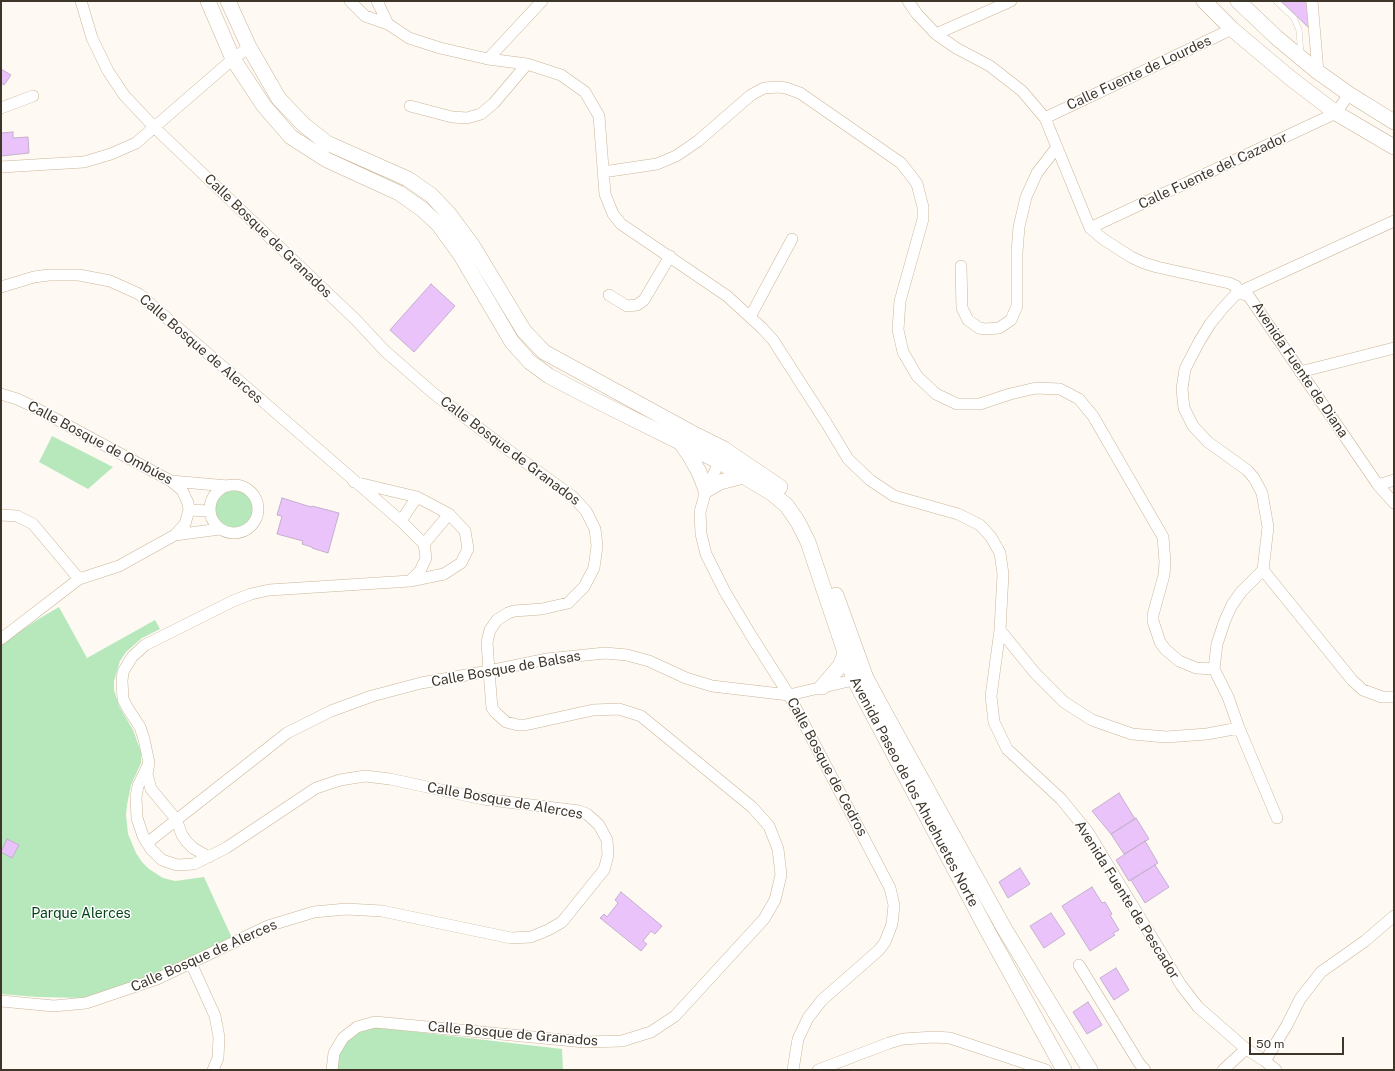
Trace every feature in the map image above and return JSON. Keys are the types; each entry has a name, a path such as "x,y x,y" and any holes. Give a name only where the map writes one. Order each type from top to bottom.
{"street":[{"name":"Calle Bosque de Granados","path":"81,1 92,38 108,71 124,95 155,128 356,320 385,351 433,393 572,496 586,511 595,529 597,546 594,568 584,587 568,603 542,609 514,611 508,613 497,620 490,630 487,642 492,708 501,718 512,724 525,725 594,710 619,708 641,716 752,807 769,826 778,848 781,875 775,900 764,919 675,1016 651,1032 622,1041 586,1042 375,1022 357,1026 343,1038 334,1053 332,1070"},
{"name":"Avenida Paseo de los Ahuehuetes Norte","path":"208,1 234,59 264,106 291,137 327,160 399,193 422,209 439,225 460,254 512,342 530,362 549,376 595,400 679,441 722,456 778,486 791,497 804,514 814,533 860,679 988,932 1064,1070"},
{"name":"Avenida Paseo de los Ahuehuetes Norte","path":"228,1 249,47 279,99 304,125 327,143 408,179 431,195 449,214 472,245 524,331 544,352 696,435 744,476 773,494 787,506 798,522 808,542 845,654 1004,928 1090,1070"},
{"name":"Avenida Fuente de Pescador","path":"350,1 365,16 388,24 409,38 440,48 527,64 561,75 585,92 599,116 605,194 610,209 616,219 626,228 670,256 726,296 773,340 848,459 870,480 894,496 958,514 980,524 991,537 1000,553 1003,574 1000,630 991,696 994,722 1007,750 1061,799 1088,832 1181,985 1198,1007 1246,1049 1276,1070"},
{"path":"377,1 388,24"},
{"path":"488,58 542,1"},
{"name":"Avenida Fuente de Diana","path":"908,1 917,14 936,34 956,48 990,66 1022,91 1045,118 1090,228 1116,249 1144,263 1229,283 1236,286 1237,293 1248,295 1378,485 1394,502"},
{"path":"936,34 1011,1"},
{"path":"1204,1 1232,29 1289,77 1336,113 1394,147"},
{"path":"1238,1 1277,38 1318,72 1349,94 1394,122"},
{"path":"1312,1 1318,72"},
{"name":"Calle Fuente de Lourdes","path":"1045,118 1232,29"},
{"path":"1,167 84,162 111,154 136,143 249,47"},
{"path":"410,106 452,117 467,118 481,114 494,103 527,64"},
{"path":"603,172 658,164 676,156 698,141 751,95 764,88 779,87 800,92 901,163 917,184 923,207 923,219 900,301 898,330 903,352 917,376 936,394 957,404 980,404 1010,394 1036,388 1060,389 1079,399 1093,416 1163,537 1165,562 1164,575 1153,615 1153,621 1160,642 1179,662 1196,668 1214,669"},
{"path":"1336,113 1349,94"},
{"path":"1,108 33,96"},
{"name":"Calle Fuente del Cazador","path":"1090,228 1336,113"},
{"path":"961,266 962,308 968,320 979,328 985,329 992,329 1006,324 1011,320 1017,306 1017,252 1019,227 1026,197 1037,173 1057,147"},
{"path":"1277,818 1239,728 1228,697 1214,669 1217,644 1225,620 1241,592 1263,570 1268,527 1264,501 1258,485 1247,470 1199,434 1188,418 1182,398 1185,369 1210,324 1237,293 1394,221"},
{"path":"750,317 792,239"},
{"path":"609,295 626,306 637,305 644,300 670,256"},
{"name":"Calle Bosque de Alerces","path":"1,287 34,277 49,275 79,275 110,281 139,294 354,482 401,521 424,544"},
{"path":"1300,372 1394,348"},
{"name":"Calle Bosque de Ombúes","path":"1,394 28,404 171,481 182,490 188,503 189,510"},
{"path":"679,441 699,472 706,490 720,482 744,476"},
{"name":"Calle Bosque de Cedros","path":"722,456 706,490 700,512 702,539 706,554 725,592 789,695 890,888 894,905 892,924 880,950 822,1000 808,1018 798,1039 793,1070"},
{"path":"1378,485 1394,480"},
{"path":"171,481 238,486 248,490 255,498 258,508 256,519 250,527 241,532 230,533 220,529 213,521 210,511 212,500 218,491 228,486"},
{"name":"Calle Bosque de Alerces","path":"209,857 197,851 187,842 182,835 176,820 151,789 147,774 149,763 144,739 140,728 127,707 122,690 123,677 127,664 145,645 233,601 251,594 269,590 410,581 444,574 462,563 468,549 465,531 449,514 417,497 354,482"},
{"path":"401,521 417,497"},
{"path":"1,640 79,579 119,566 175,535 185,524 189,510 210,511"},
{"path":"410,581 420,571 426,558 424,544 449,514"},
{"path":"1,516 17,516 26,519 33,524 79,579"},
{"path":"175,535 220,529"},
{"path":"1263,570 1352,680 1363,690 1382,697 1394,697"},
{"path":"1000,630 1035,673 1064,702 1092,720 1132,734 1166,737 1207,734 1239,728"},
{"name":"Calle Bosque de Balsas","path":"146,843 287,733 331,711 372,696 421,683 547,659 605,653 627,655 649,661 686,678 712,686 789,695 860,679"},
{"path":"822,687 840,666 845,654"},
{"name":"Calle Bosque de Alerces","path":"1,1001 54,1006 86,1003 157,979 268,926 314,912 346,909 382,911 512,938 531,937 562,922 604,870 608,855 607,840 599,825 587,814 579,811 483,799 390,779 365,776 340,780 316,788 226,848 194,864 177,865 162,860 156,855 146,843 137,818 136,797 142,776 149,763"},
{"path":"1265,1061 1287,1025 1300,998 1321,972 1365,941 1394,916"},
{"path":"191,963 215,1016 219,1037 218,1058 213,1070"},
{"path":"1079,965 1139,1063 1145,1070"},
{"path":"818,1070 903,1039 934,1037 950,1038 1046,1070"},
{"path":"1223,1070 1246,1049"}],"lane":[{"path":"1276,1 1294,18 1299,30 1302,58"}],"green space":[{"path":"52,436 113,467 88,489 39,462"},
{"path":"234,489 242,491 248,495 252,501 254,509 252,517 248,523 242,527 234,529 226,527 220,523 216,517 214,509 216,501 220,495 226,491"},
{"name":"Parque Alerces","path":"59,607 87,658 155,620 160,629 142,638 126,652 120,661 114,681 114,690 119,706 133,730 141,752 141,763 131,785 127,805 126,815 128,834 136,853 142,862 149,869 163,878 175,881 204,877 232,938 155,974 85,998 38,997 1,994 1,646 37,620"},
{"path":"375,1027 562,1049 563,1070 337,1070 339,1055 347,1041 359,1031"}],"building":[{"path":"1281,1 1307,1 1311,30"},
{"path":"1,69 11,75 4,85 1,83"},
{"path":"13,132 13,138 28,137 29,153 1,156 1,133"},
{"path":"431,284 455,306 414,352 390,330"},
{"path":"282,498 311,507 339,513 328,553 302,544 303,541 277,534 282,516 277,515"},
{"path":"1119,793 1135,819 1111,834 1092,811"},
{"path":"1136,818 1149,839 1124,854 1111,834"},
{"path":"7,839 19,845 12,858 1,852"},
{"path":"1145,841 1158,863 1129,881 1116,860"},
{"path":"1155,865 1169,887 1145,903 1131,880"},
{"path":"1020,868 1030,884 1008,898 999,882"},
{"path":"1092,887 1102,903 1105,902 1112,914 1110,915 1119,930 1113,933 1115,935 1090,951 1062,906"},
{"path":"621,892 662,926 655,934 651,931 643,941 647,944 641,951 600,918 604,914 607,917 618,903 615,900"},
{"path":"1051,913 1065,934 1044,948 1030,926"},
{"path":"1116,968 1129,990 1114,1000 1100,978"},
{"path":"1088,1002 1102,1025 1087,1034 1073,1012"}]}
